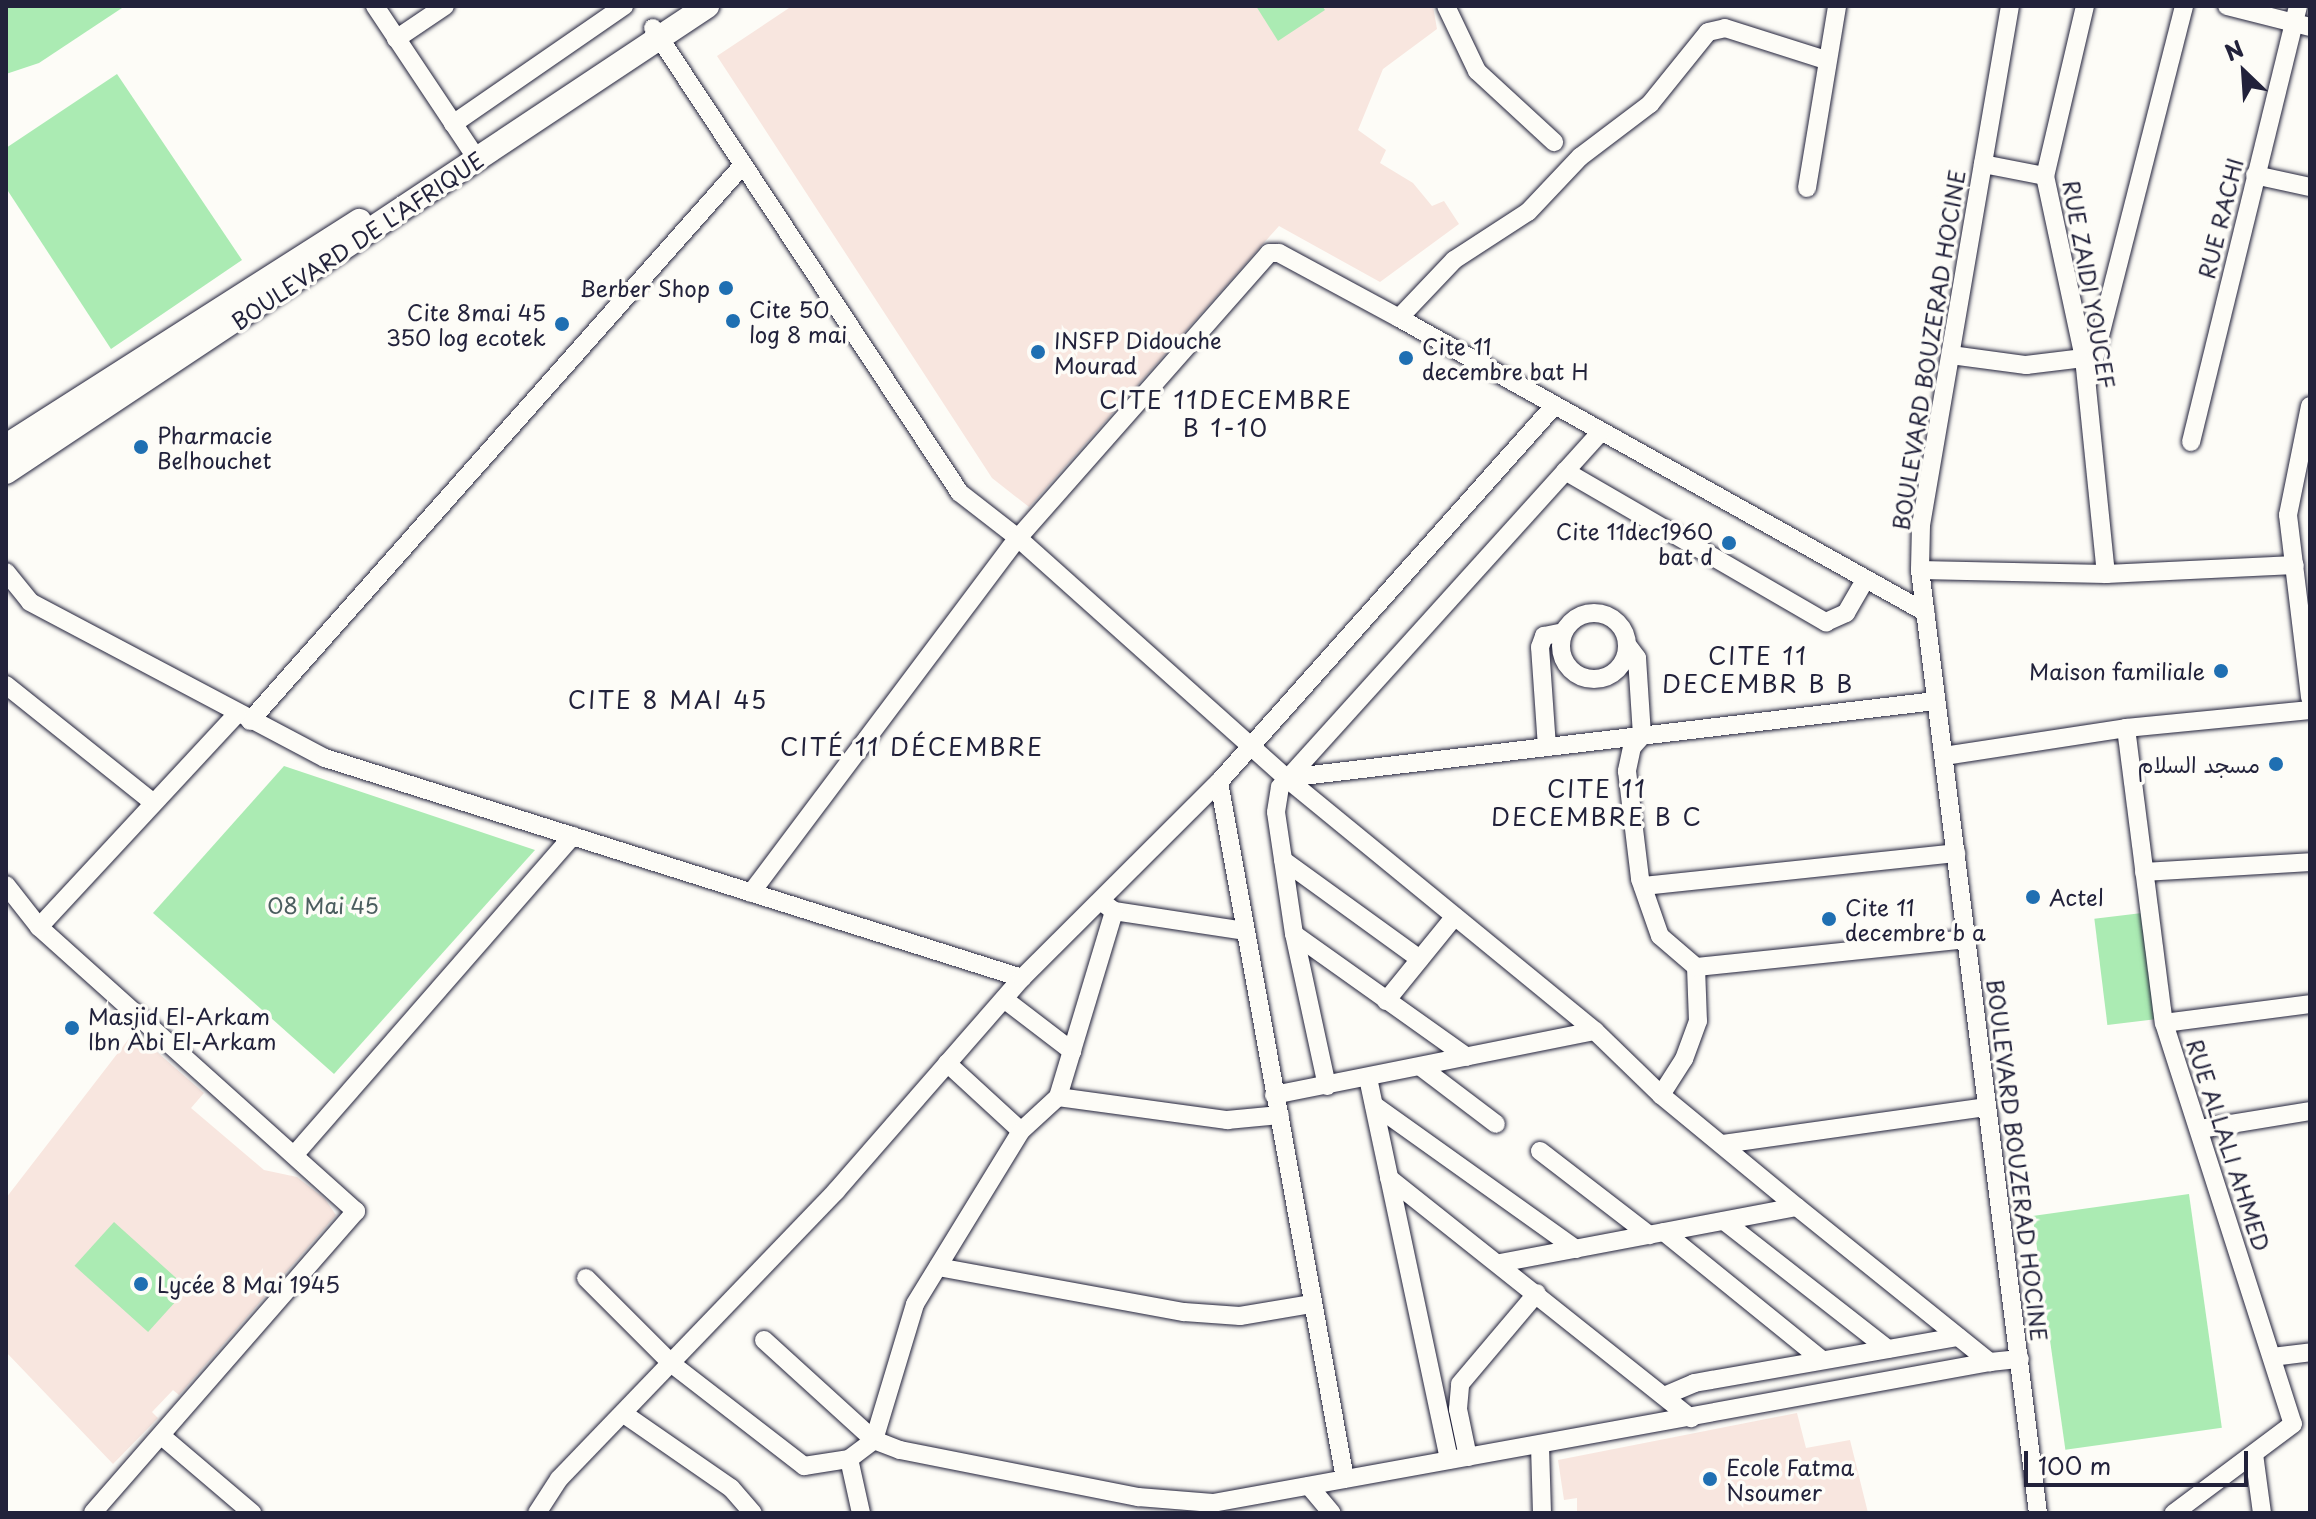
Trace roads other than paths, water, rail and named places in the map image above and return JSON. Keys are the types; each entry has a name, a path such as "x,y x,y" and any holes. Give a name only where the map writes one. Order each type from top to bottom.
{"main road":[{"name":"BOULEVARD DE L'AFRIQUE","path":"6,472 656,33 685,6"},
{"name":"BOULEVARD DE L'AFRIQUE","path":"6,446 656,33 707,6"}],"street":[{"path":"375,6 471,150"},
{"path":"396,39 445,6"},
{"path":"1446,6 1477,71 1554,142"},
{"path":"1807,188 1837,6"},
{"name":"BOULEVARD BOUZERAD HOCINE","path":"2010,6 1921,525 1920,570 2038,1513"},
{"name":"RUE ZAIDI YOUCEF","path":"2085,6 2045,176 2084,358 2106,574"},
{"path":"2086,388 2105,333 2184,6"},
{"path":"2227,6 2301,19"},
{"path":"453,124 618,8"},
{"name":"RUE RACHI","path":"2191,442 2255,175 2301,19"},
{"path":"1399,318 1454,260 1528,212 1580,157 1650,104 1708,32 1725,28 1826,60"},
{"path":"656,33 960,493 1018,538 1286,778 1595,1031 1661,1095 1990,1362"},
{"path":"1983,164 2045,176"},
{"path":"39,927 154,803 243,718 743,165"},
{"path":"2255,175 2310,187"},
{"path":"751,893 1018,538 1269,253 1279,253 1399,318 1599,434 1925,612"},
{"path":"1951,355 2026,365 2084,358"},
{"path":"537,1513 559,1479 836,1191 1022,978 1098,898 1219,782 1554,406"},
{"path":"2310,406 2288,515 2310,698"},
{"path":"1327,1086 1294,934 1276,812 1286,778 1599,434"},
{"path":"1565,471 1826,622 1846,613 1866,579"},
{"path":"1920,570 2106,574 2295,565"},
{"path":"6,572 30,602 243,718 325,758 1022,978"},
{"path":"1547,747 1540,647 1544,636 1564,632 1583,615 1600,614 1622,628 1628,646 1637,658 1642,736 1632,747 1627,771 1643,886 1660,936 1696,967 1966,939"},
{"path":"1564,632 1561,654 1582,677 1613,674 1628,646"},
{"path":"9,694 154,803"},
{"path":"1286,778 1936,701"},
{"path":"1944,756 2126,728 2310,710"},
{"name":"RUE ALLALI AHMED","path":"2126,728 2164,1023 2293,1424 2174,1513"},
{"path":"1219,782 1345,1479"},
{"path":"296,1153 573,836"},
{"path":"1643,886 1956,853"},
{"path":"1283,860 1420,959"},
{"path":"2144,872 2310,862"},
{"path":"6,885 39,927 296,1153 356,1211 164,1438 93,1513"},
{"path":"1098,898 1114,911 1244,931"},
{"path":"586,1278 672,1364 804,1466 849,1459 874,1440 915,1304 1021,1131 1058,1097 1114,911"},
{"path":"1386,1001 1455,916"},
{"path":"1294,934 1467,1057"},
{"path":"1661,1095 1684,1059 1698,1021 1696,967"},
{"path":"1004,999 1072,1051"},
{"path":"2164,1023 2310,1004"},
{"path":"1274,1095 1595,1031"},
{"path":"947,1063 1021,1131"},
{"path":"1421,1067 1496,1124"},
{"path":"1368,1078 1449,1460"},
{"path":"1058,1097 1227,1120 1280,1115"},
{"path":"1374,1105 1576,1249"},
{"path":"1723,1144 1985,1107"},
{"path":"2200,1129 2310,1111"},
{"path":"1540,1151 1822,1360"},
{"path":"1389,1178 1500,1263 1691,1418"},
{"path":"1500,1263 1797,1207"},
{"path":"1724,1221 1888,1349"},
{"path":"938,1267 1184,1312 1240,1316 1312,1304"},
{"path":"1468,1457 1458,1409 1460,1384 1537,1293"},
{"path":"1664,1396 1694,1383 1958,1337"},
{"path":"764,1340 874,1440 900,1450 1138,1497 1214,1508 1345,1479 2020,1359"},
{"path":"2272,1357 2310,1352"},
{"path":"624,1414 731,1488 753,1513"},
{"path":"164,1438 252,1513"},
{"path":"1540,1446 1542,1513"},
{"path":"2254,1454 2262,1513"},
{"path":"849,1459 861,1513"},
{"path":"1309,1486 1332,1513"}],"place":[{"name":"Berber Shop","path":"726,288"},
{"name":"Cite 50 log 8 mai","path":"733,321"},
{"name":"Cite 8mai 45 350 log ecotek","path":"562,324"},
{"name":"INSFP Didouche Mourad","path":"1038,352"},
{"name":"Cite 11 decembre bat H","path":"1406,358"},
{"name":"Pharmacie Belhouchet","path":"141,447"},
{"name":"Cite 11dec1960 bat d","path":"1729,543"},
{"name":"Maison familiale","path":"2221,671"},
{"name":"مسجد السلام","path":"2276,764"},
{"name":"Actel","path":"2033,897"},
{"name":"Cite 11 decembre b a","path":"1829,919"},
{"name":"Masjid El-Arkam Ibn Abi El-Arkam","path":"72,1028"},
{"name":"Lycée 8 Mai 1945","path":"141,1284"},
{"name":"Ecole Fatma Nsoumer","path":"1710,1479"}],"district":[{"name":"CITE 11DECEMBRE B 1-10","path":"1226,414"},
{"name":"CITE 11 DECEMBR B B","path":"1758,670"},
{"name":"CITE 8 MAI 45","path":"668,700"},
{"name":"CITÉ 11 DÉCEMBRE","path":"912,747"},
{"name":"CITE 11 DECEMBRE B C","path":"1597,803"}],"park label":[{"name":"08 Mai 45","path":"323,905"}]}
